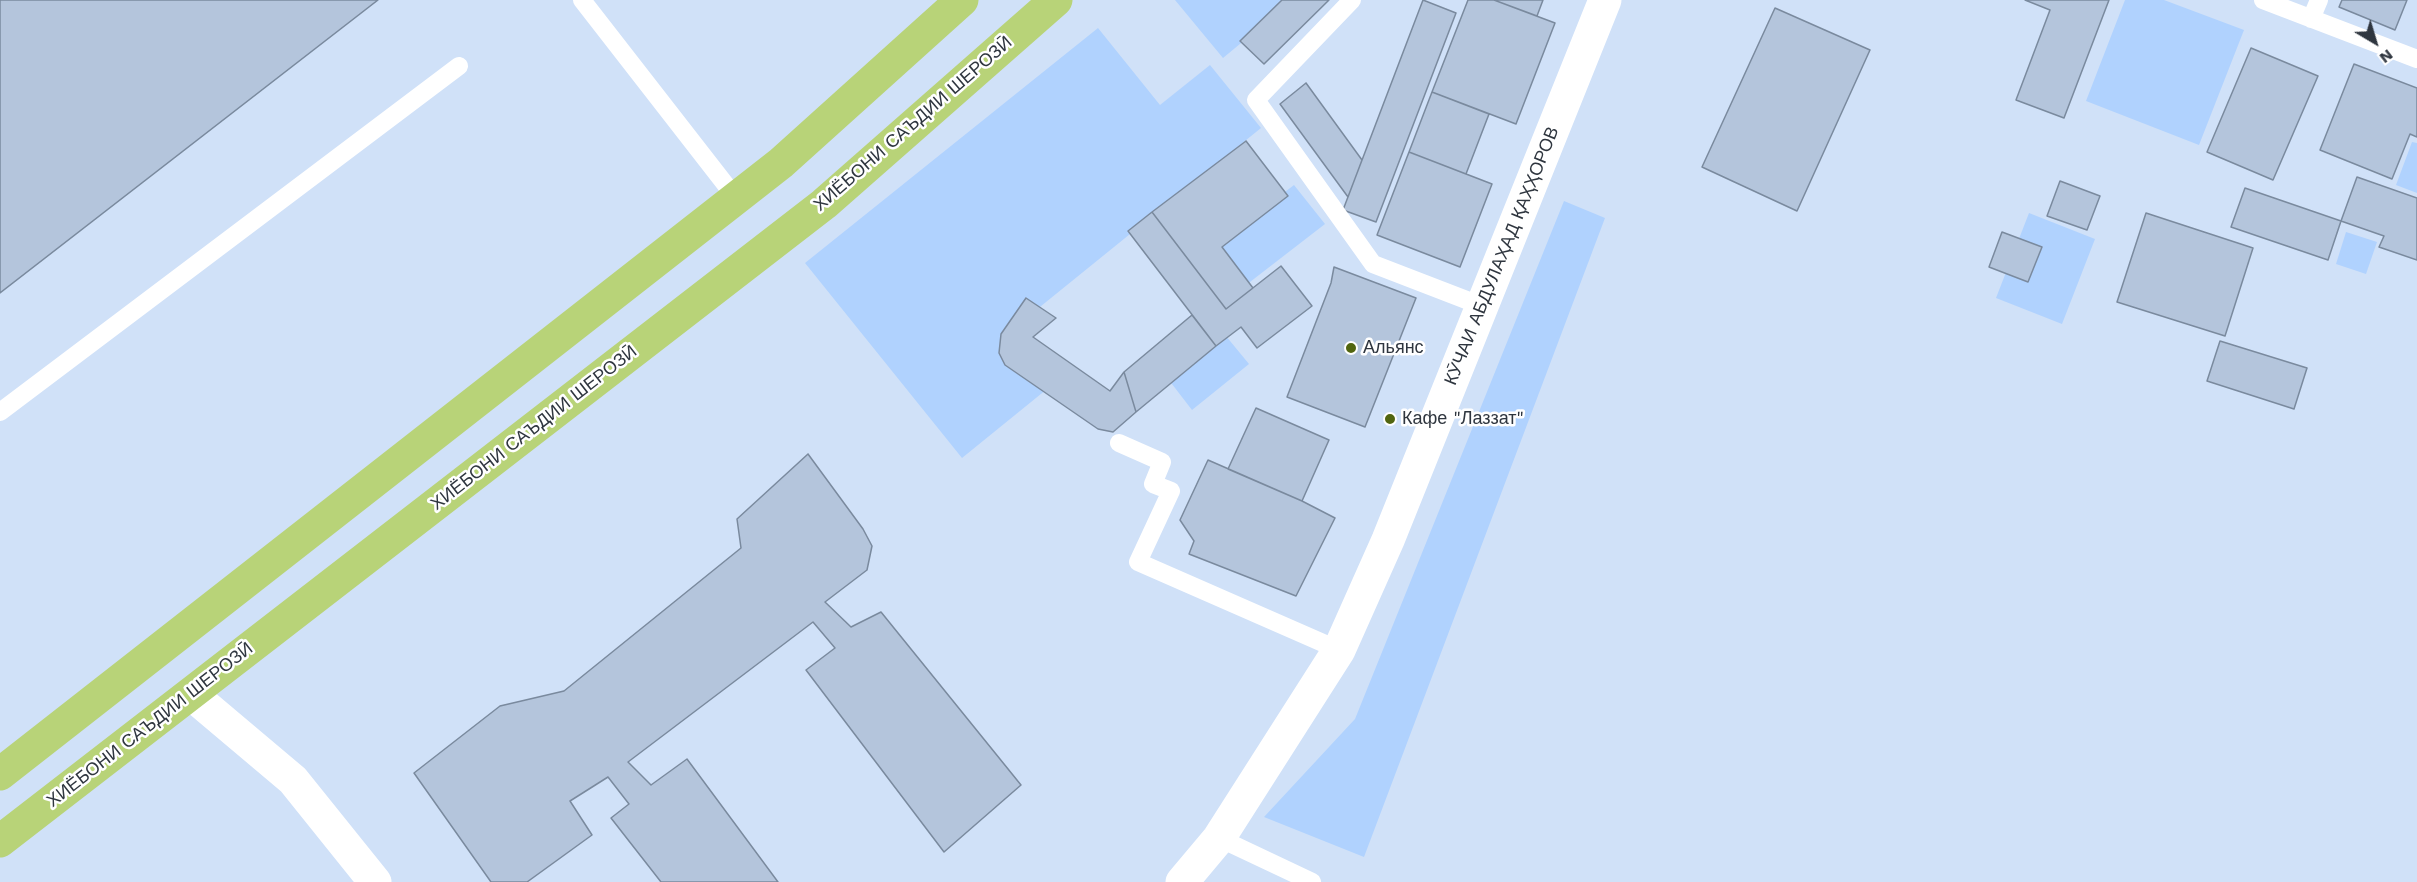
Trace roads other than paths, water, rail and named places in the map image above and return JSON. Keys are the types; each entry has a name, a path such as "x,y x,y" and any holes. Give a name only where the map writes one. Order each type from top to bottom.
{"highway":[{"path":"0,774 781,163 962,0"},
{"name":"ХИЁБОНИ САЪДИИ ШЕРОЗӢ","path":"0,841 824,204 1056,0"}],"street":[{"name":"КӮЧАИ АБДУЛАҲАД ҚАҲҲОРОВ","path":"1182,882 1219,838 1339,650 1388,540 1605,0"},
{"path":"191,693 293,780 375,882"}],"lane":[{"path":"1352,0 1256,100 1372,264 1482,306"},
{"path":"2263,0 2417,59"},
{"path":"2312,19 2319,0"},
{"path":"588,2 736,198"},
{"path":"0,412 459,66"},
{"path":"1119,443 1162,462 1153,484 1171,491 1138,562 1339,650"},
{"path":"1219,838 1312,882"}],"place":[{"name":"Альянс","path":"1351,348"},
{"name":"Кафе \"Лаззат\"","path":"1390,419"}]}
